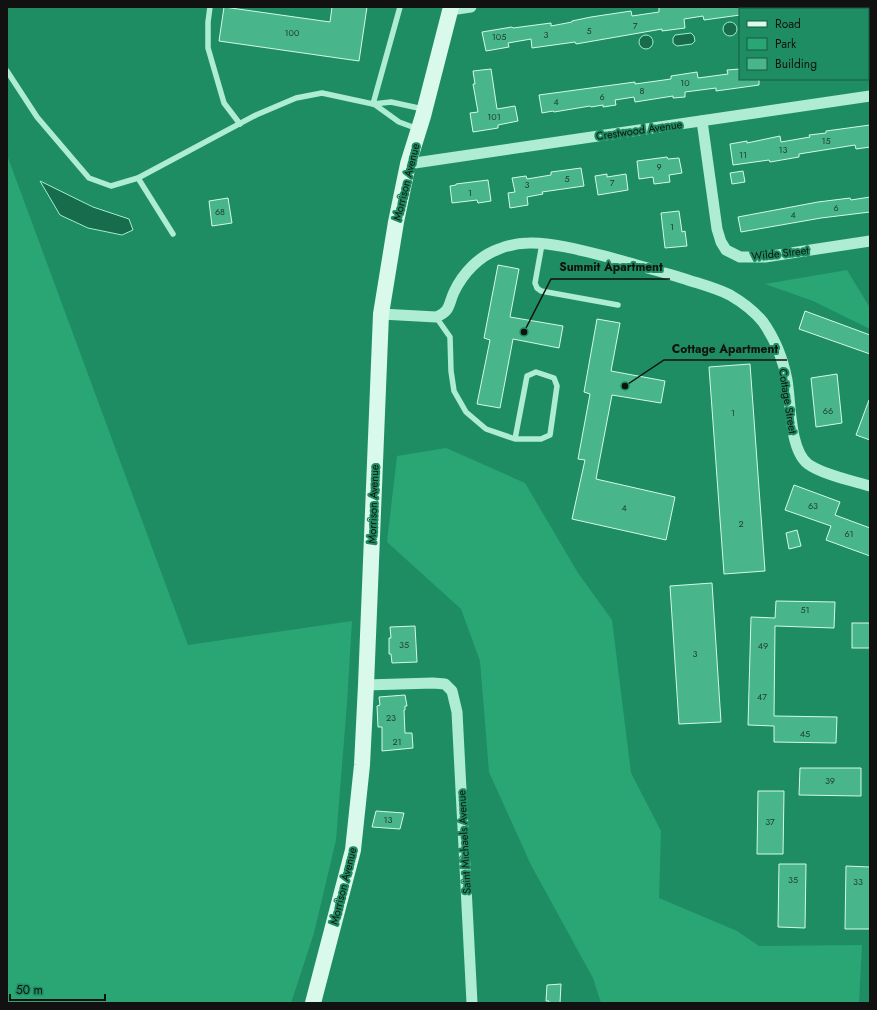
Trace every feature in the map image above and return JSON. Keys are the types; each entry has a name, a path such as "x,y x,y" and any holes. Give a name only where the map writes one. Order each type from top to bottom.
{"street":[{"path":"450,8 471,7"},
{"name":"Morrison Avenue","path":"313,1003 353,850 362,765 381,314 396,222 408,164 420,129 450,8"},
{"name":"Crestwood Avenue","path":"408,164 870,96"},
{"name":"Wilde Street","path":"702,121 717,229 721,242 726,250 740,257 765,257 870,241"},
{"name":"Cottage Street","path":"436,317 444,314 448,309 454,292 462,278 472,266 485,255 511,245 529,243 586,252 656,270 730,295 748,307 762,321 772,336 781,357 787,380 792,432 802,457 808,464 822,471 870,486"},
{"path":"381,314 436,317"},
{"name":"Saint Michaels Avenue","path":"366,685 433,683 445,684 452,691 457,712 472,1003"}],"lane":[{"path":"210,7 208,22 208,48 224,103 240,124"},
{"path":"374,104 400,7"},
{"path":"7,71 37,117 89,178 111,186 138,178 256,115 296,98 322,93 374,104 391,102 425,110"},
{"path":"374,104 399,122 420,129"},
{"path":"138,178 173,234"},
{"path":"542,244 535,283 537,288 542,291 618,305"},
{"path":"436,317 450,337 451,371 454,391 466,412 486,429 515,439 541,439 550,435 557,386 554,378 536,372 527,376 515,439"}],"green space":[{"path":"7,155 188,645 352,621 336,840 314,933 291,1003 7,1003"},
{"path":"847,270 870,308 870,329 813,301 765,284"},
{"path":"446,448 525,483 578,573 612,620 631,773 661,831 659,898 737,931 759,946 862,945 859,1003 601,1003 593,978 531,865 489,772 480,661 461,609 387,542 397,456"}],"shaded area":[{"path":"730,22 735,24 737,29 735,34 730,36 725,34 723,29 725,24"},
{"path":"691,33 694,36 695,41 692,44 677,46 673,43 673,38 675,35"},
{"path":"646,35 651,37 653,42 651,47 646,49 641,47 639,42 641,37"},
{"path":"40,181 93,207 129,219 133,230 122,235 88,228 60,215"}],"building":[{"path":"224,7 330,22 332,7 367,7 359,61 219,41"},
{"path":"659,7 752,7 739,8 739,15 704,20 703,16 684,19 685,28 662,31 662,29 576,44 575,42 532,48 531,39 508,43 509,47 486,51 482,32 551,23 551,26 591,17 631,11 632,16 659,12"},
{"path":"491,69 497,109 515,106 518,121 498,125 498,128 473,132 470,113 478,112 473,84 475,84 473,71"},
{"path":"739,69 739,80 759,80 759,85 716,91 716,88 685,92 685,97 673,98 673,96 635,102 634,97 615,100 616,105 603,107 603,105 590,106 542,113 539,95 635,82 635,84 671,79 671,76 697,72 698,78 728,74 727,70"},
{"path":"870,125 870,147 856,149 855,145 799,154 799,157 770,162 769,160 733,165 730,144 747,141 747,143 780,136 781,142 810,137 809,135 826,133 826,131"},
{"path":"667,157 668,159 679,158 682,173 669,175 670,182 654,184 653,177 639,179 637,161"},
{"path":"581,168 584,186 542,192 543,194 527,197 528,205 510,208 508,193 515,192 512,178 526,176 527,179 551,175 551,172"},
{"path":"743,171 745,182 732,184 730,173"},
{"path":"607,174 607,177 626,174 628,190 598,195 595,176"},
{"path":"488,180 491,201 478,203 477,200 452,203 450,186"},
{"path":"870,197 870,212 821,218 741,232 738,217 818,202"},
{"path":"228,198 232,223 212,226 209,201"},
{"path":"679,211 682,232 685,231 687,246 665,248 661,213"},
{"path":"498,265 519,269 510,317 563,326 559,348 513,339 500,408 477,404 490,340 484,338"},
{"path":"805,311 870,335 870,354 799,329"},
{"path":"597,319 620,323 611,371 665,381 661,403 612,395 596,479 675,497 666,540 572,519 585,460 578,459 590,394 584,392"},
{"path":"750,364 765,571 724,574 709,367"},
{"path":"837,374 842,423 816,427 811,378"},
{"path":"870,400 870,440 856,435"},
{"path":"794,485 840,502 835,515 870,528 870,556 826,540 831,526 785,510"},
{"path":"797,530 801,546 789,549 786,533"},
{"path":"712,583 721,722 679,724 670,586"},
{"path":"776,601 835,602 834,628 775,626 774,716 837,717 836,743 774,742 774,726 748,725 751,617 775,618"},
{"path":"852,623 870,623 870,648 852,648"},
{"path":"415,626 417,662 392,663 391,654 389,654 389,638 391,638 390,627"},
{"path":"405,695 407,706 405,706 404,710 405,733 412,733 413,748 382,751 382,727 378,727 377,706 380,705 379,697"},
{"path":"800,768 861,768 861,796 799,795"},
{"path":"758,791 784,791 783,854 757,854"},
{"path":"376,811 404,813 400,829 372,827"},
{"path":"779,864 806,864 805,928 778,927"},
{"path":"846,866 870,867 870,929 845,929"},
{"path":"561,984 560,1003 549,1003 549,1001 546,1001 547,985"}],"place":[{"name":"Summit Apartment","path":"524,332"},
{"name":"Cottage Apartment","path":"625,386"}]}
